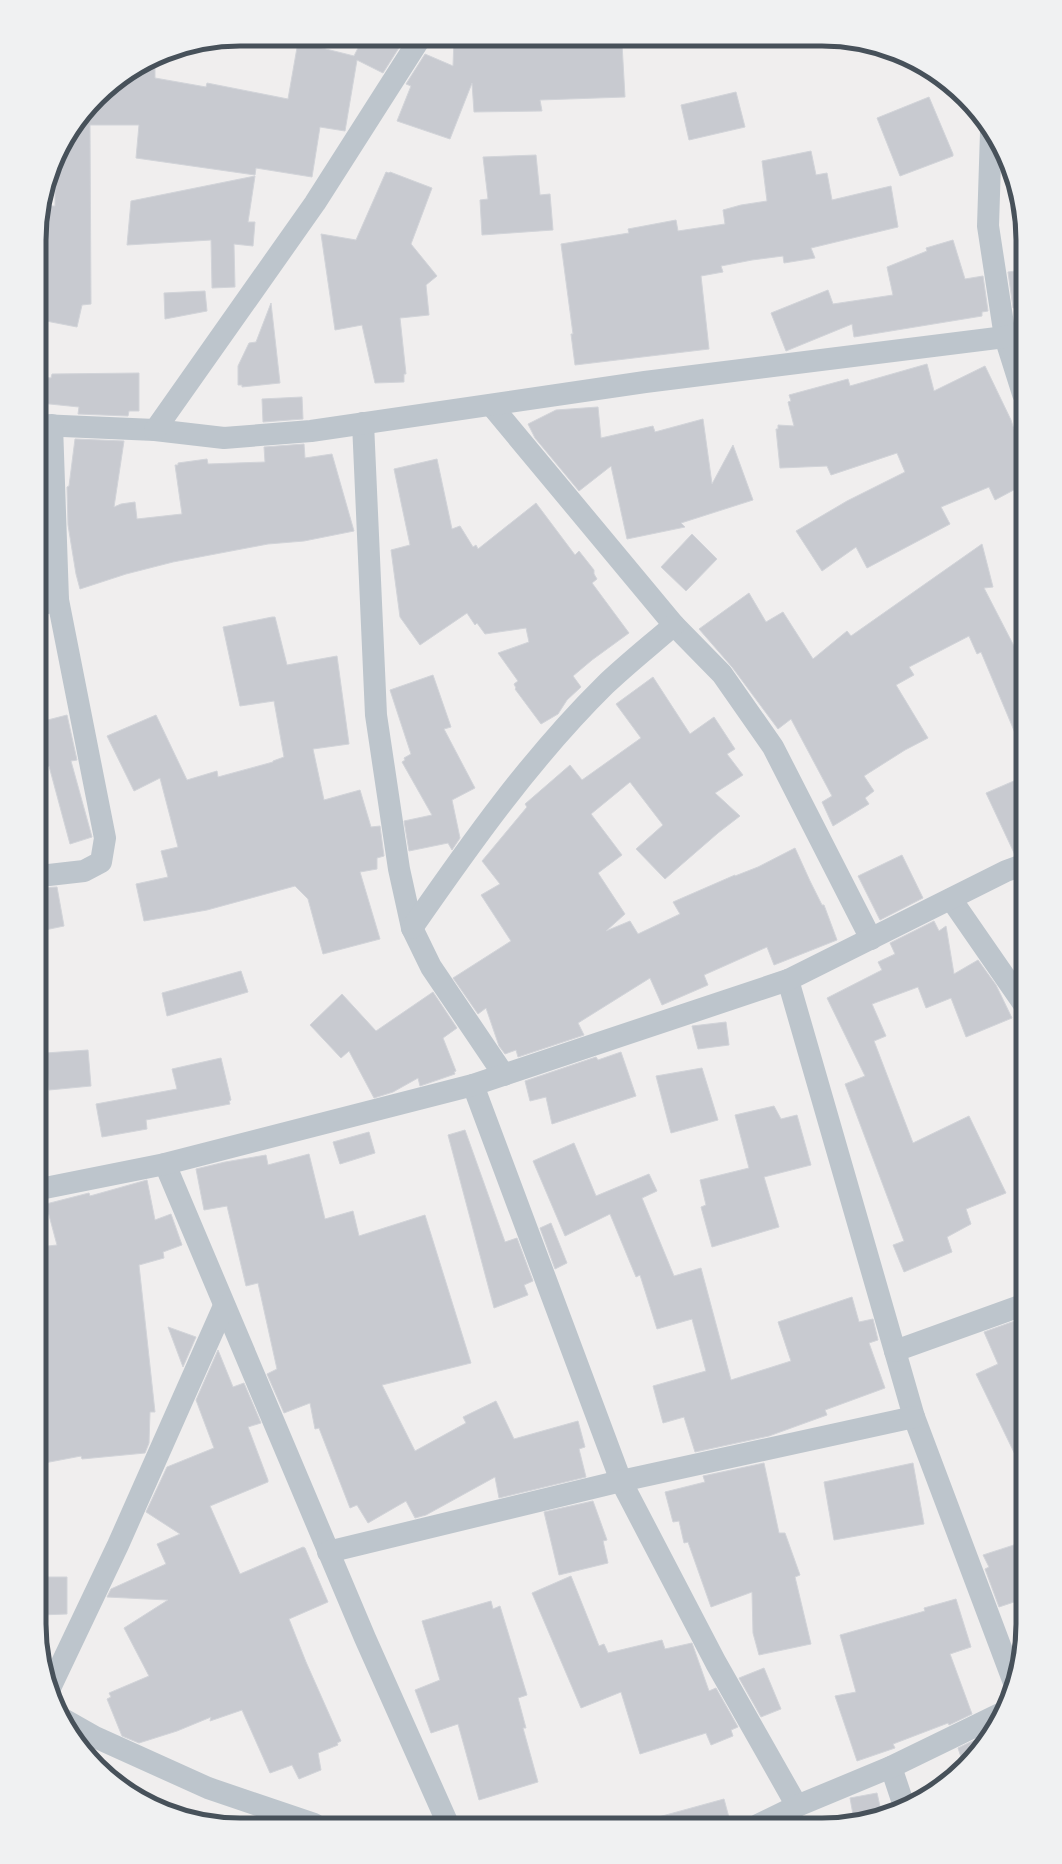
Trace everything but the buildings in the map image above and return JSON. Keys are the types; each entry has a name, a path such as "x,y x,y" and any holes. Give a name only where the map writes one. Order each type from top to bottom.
{"street":[{"path":"155,430 315,203 415,46"},
{"path":"991,144 988,226 1016,347"},
{"path":"46,875 84,871 101,862 105,838 49,602 46,425 155,430 224,438 311,431 645,382 1014,334"},
{"path":"491,405 674,625 722,674 773,747 871,939"},
{"path":"363,423 376,715 400,869 412,928 431,967 504,1074"},
{"path":"412,928 474,840 536,759 606,684 674,625"},
{"path":"46,1188 165,1164 473,1085 788,980 1006,871 1016,867"},
{"path":"951,899 1016,993"},
{"path":"788,980 914,1417 1010,1671"},
{"path":"473,1085 621,1481 716,1663 797,1806"},
{"path":"165,1164 364,1638 445,1818"},
{"path":"54,1679 118,1545 224,1306"},
{"path":"895,1351 1016,1308"},
{"path":"328,1552 621,1481 914,1417"},
{"path":"772,1818 797,1806 891,1767 992,1718"},
{"path":"75,1726 95,1737 208,1788 296,1818"},
{"path":"891,1767 902,1800"}]}
